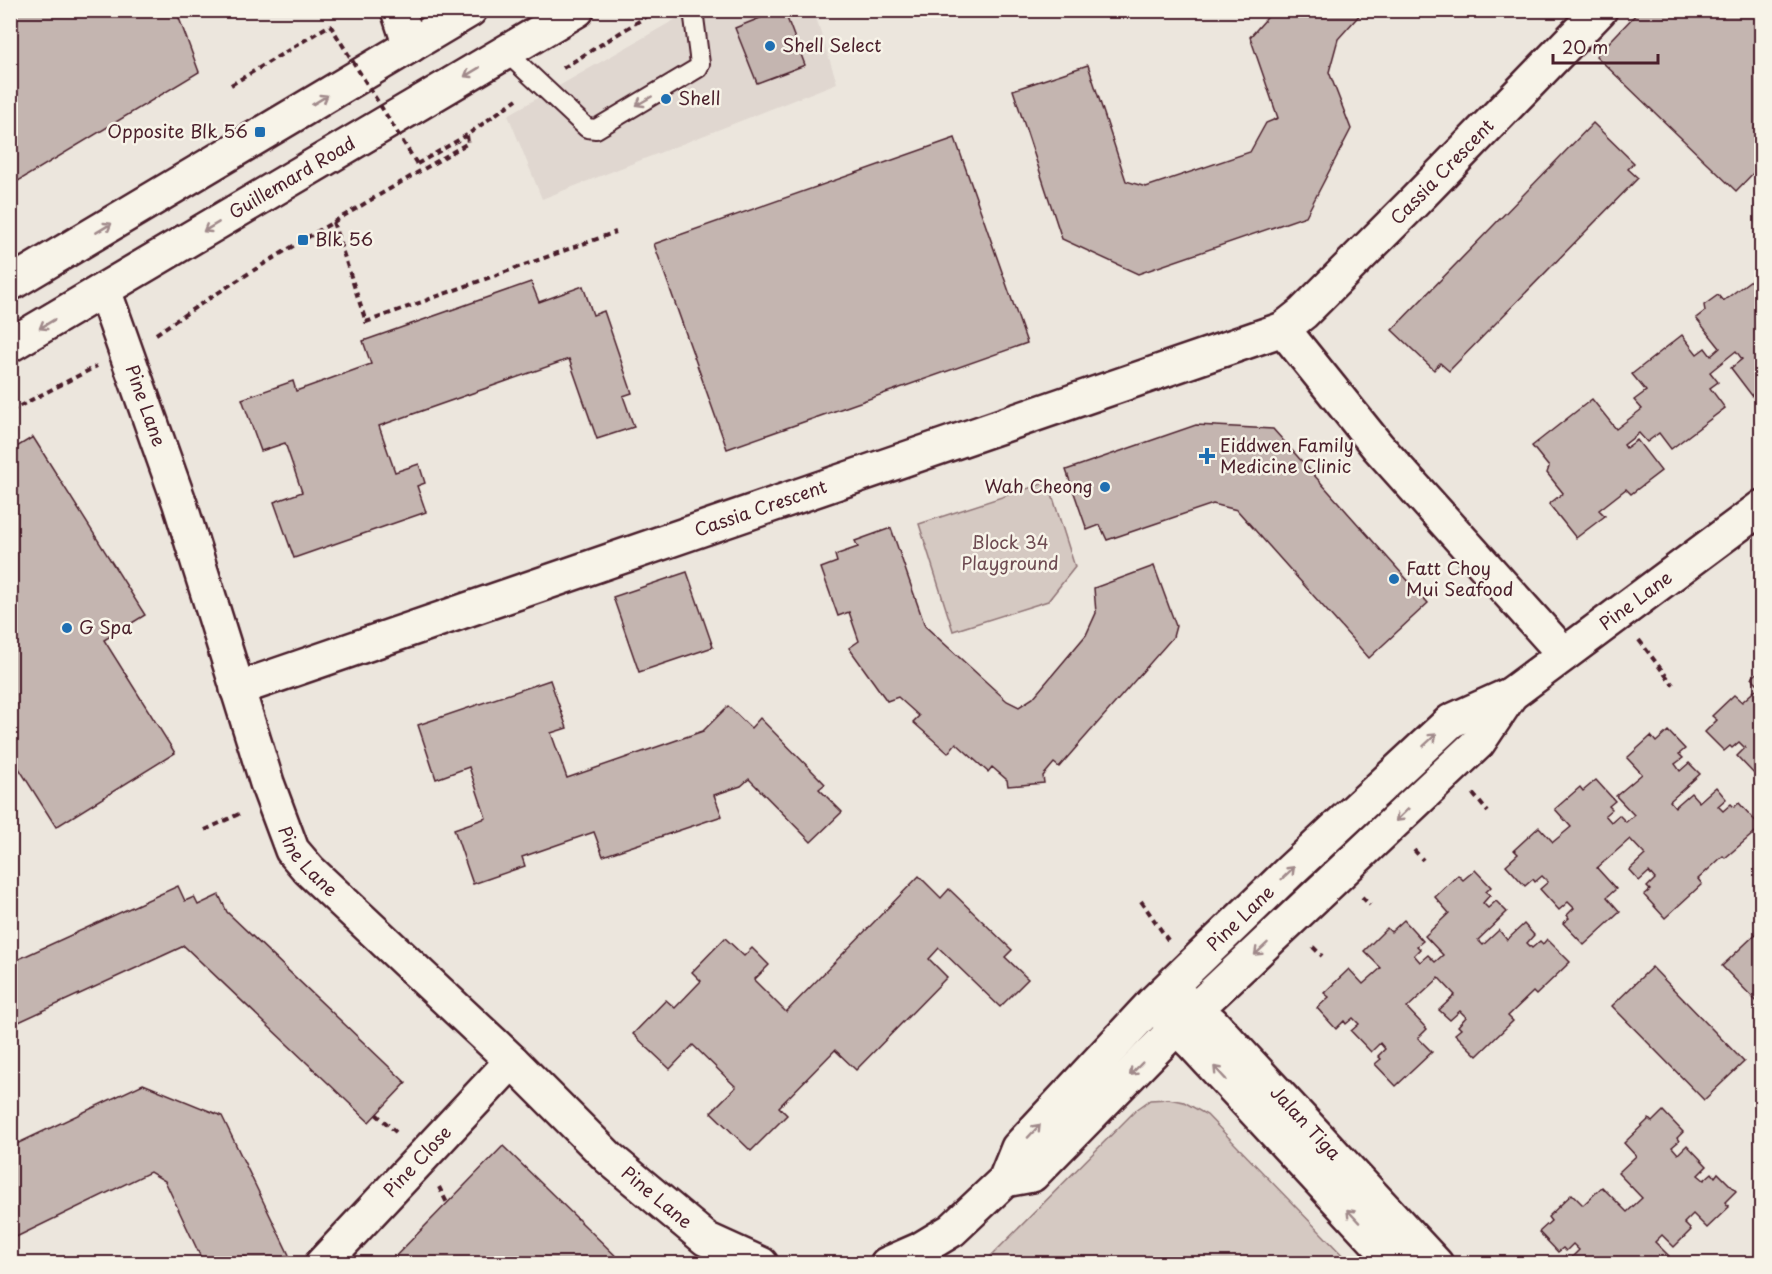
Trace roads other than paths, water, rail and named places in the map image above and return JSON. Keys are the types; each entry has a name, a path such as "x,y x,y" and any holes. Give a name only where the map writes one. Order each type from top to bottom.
{"street":[{"path":"398,10 410,46"},
{"path":"10,284 470,10"},
{"name":"Guillemard Road","path":"10,345 577,10"},
{"name":"Cassia Crescent","path":"237,688 1283,329 1303,313 1411,205 1600,10"},
{"name":"Pine Lane","path":"104,290 180,504 267,783 292,850 309,870 512,1061 609,1158 706,1239 761,1263"},
{"path":"1283,329 1378,447 1564,654"},
{"name":"Pine Lane","path":"887,1263 919,1250 952,1230 1005,1180 1018,1148 1161,996 1291,870 1451,721 1511,694 1761,507"},
{"name":"Pine Lane","path":"1005,1180 1032,1174 1186,1019 1478,743 1511,694"},
{"name":"Jalan Tiga","path":"1161,996 1186,1019 1212,1023 1401,1254 1436,1263"},
{"name":"Pine Close","path":"322,1263 512,1061"}],"lane":[{"path":"506,52 587,128 596,129 698,68 700,63 693,10"}],"place":[{"name":"Shell Select","path":"770,46"},
{"name":"Shell","path":"666,99"},
{"name":"Opposite Blk 56","path":"260,132"},
{"name":"Blk 56","path":"303,240"},
{"name":"Eiddwen Family Medicine Clinic","path":"1207,456"},
{"name":"Wah Cheong","path":"1105,487"},
{"name":"Fatt Choy Mui Seafood","path":"1394,579"},
{"name":"G Spa","path":"67,628"}],"park label":[{"name":"Block 34 Playground","path":"1010,553"}]}
